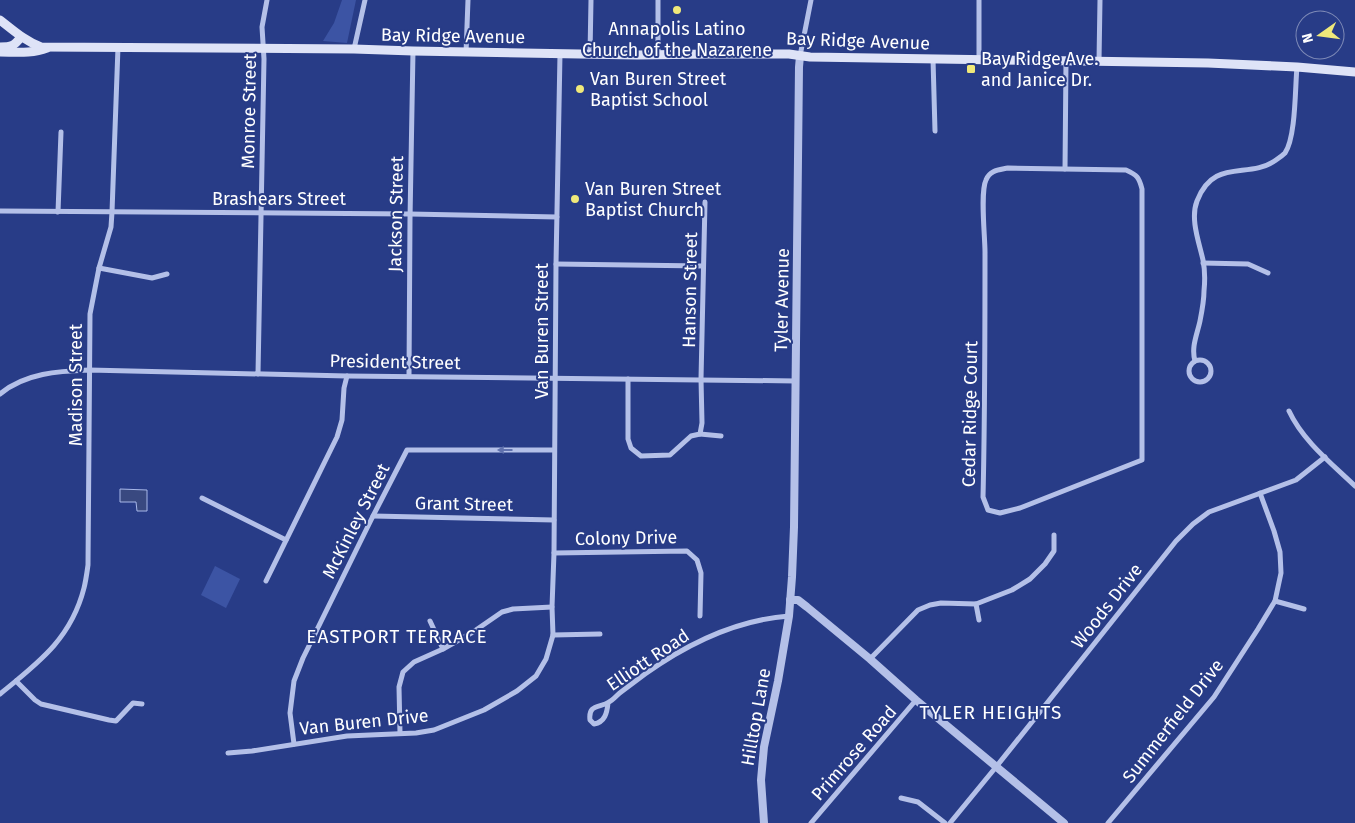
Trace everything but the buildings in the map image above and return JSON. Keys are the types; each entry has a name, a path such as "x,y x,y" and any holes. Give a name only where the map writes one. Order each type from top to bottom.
{"main road":[{"path":"0,20 32,44 41,47 50,46"},
{"path":"0,47 15,44 21,37"},
{"name":"Bay Ridge Avenue","path":"0,52 40,51 50,46 354,49 590,55 789,54 800,56 933,60 979,59 1208,63 1297,66 1355,72"}],"street":[{"name":"Monroe Street","path":"258,374 264,49 262,27 267,0"},
{"path":"354,49 366,0"},
{"path":"466,52 468,0"},
{"path":"590,55 591,0"},
{"path":"658,0 658,55"},
{"name":"Tyler Avenue","path":"789,616 794,526 799,67 811,0"},
{"path":"979,59 980,0"},
{"path":"1099,61 1100,0"},
{"name":"Madison Street","path":"0,694 57,644 75,612 84,587 88,565 90,314 112,212 118,47"},
{"name":"Jackson Street","path":"409,376 413,52"},
{"name":"Van Buren Street","path":"552,607 560,54"},
{"path":"933,60 935,131"},
{"path":"1064,169 1066,61"},
{"path":"1195,362 1193,347 1200,321 1204,290 1203,263 1194,216 1197,201 1208,182 1220,174 1255,169 1271,163 1285,153 1292,136 1297,66"},
{"path":"58,212 61,132"},
{"name":"Cedar Ridge Court","path":"1008,168 1064,169 1126,170 1139,179 1142,189 1142,460 1029,505 1000,513 988,510 983,497 985,181 990,173 1008,168"},
{"name":"Hanson Street","path":"700,434 702,423 701,379 705,202"},
{"name":"Brashears Street","path":"0,211 557,217"},
{"path":"1203,263 1248,264 1268,273"},
{"path":"556,264 703,266"},
{"path":"99,268 152,278 167,274"},
{"path":"1202,361 1209,364 1211,375 1203,382 1196,382 1191,377 1190,366 1195,362 1202,361"},
{"name":"President Street","path":"0,394 19,381 35,376 51,372 90,370 347,376 796,380"},
{"path":"266,581 337,437 342,420 344,388 347,376"},
{"path":"628,379 628,439 631,448 641,456 670,454 691,436 700,434 721,436"},
{"path":"1289,411 1295,425 1324,457 1355,486"},
{"name":"McKinley Street","path":"294,744 290,714 294,681 307,649 407,450 554,450"},
{"name":"Woods Drive","path":"950,823 1176,541 1192,524 1208,512 1296,480 1324,457"},
{"name":"Summerfield Drive","path":"1108,823 1214,697 1275,601 1281,573 1280,552 1260,493"},
{"path":"202,498 286,540"},
{"name":"Grant Street","path":"373,516 554,520"},
{"path":"870,659 918,610 941,603 976,604 1012,590 1030,578 1045,564 1054,551 1054,535"},
{"name":"Colony Drive","path":"554,553 687,551 697,560 701,572 700,616"},
{"path":"790,600 798,600 807,606 916,700 1064,823"},
{"path":"1275,601 1304,609"},
{"path":"976,604 979,620"},
{"path":"400,733 399,687 403,672 414,662 474,632 502,612 513,609 552,607"},
{"name":"Van Buren Drive","path":"228,753 347,736 416,733 434,730 484,710 517,691 536,676 546,659 553,634 552,607"},
{"name":"Elliott Road","path":"608,703 608,710 604,719 594,724 590,720 591,710 596,706 608,703 645,674 688,646 755,620 789,616"},
{"name":"Hilltop Lane","path":"764,823 761,780 764,747 789,616"},
{"path":"430,621 443,649"},
{"path":"553,634 600,634"},
{"path":"16,681 41,704 109,720 116,721 133,704 142,704"},
{"name":"Primrose Road","path":"811,823 916,700"},
{"path":"901,798 918,802 946,823"}],"shaded area":[{"path":"342,0 356,0 347,43 323,41 334,23"},
{"path":"120,489 147,490 147,511 137,511 136,502 120,502"},
{"path":"215,566 240,579 226,608 201,595"}],"place":[{"name":"Annapolis Latino Church of the Nazarene","path":"677,10"},
{"name":"Bay Ridge Ave. and Janice Dr.","path":"971,69"},
{"name":"Van Buren Street Baptist School","path":"580,89"},
{"name":"Van Buren Street Baptist Church","path":"575,199"}],"district":[{"name":"EASTPORT TERRACE","path":"397,636"},
{"name":"TYLER HEIGHTS","path":"991,712"}]}
